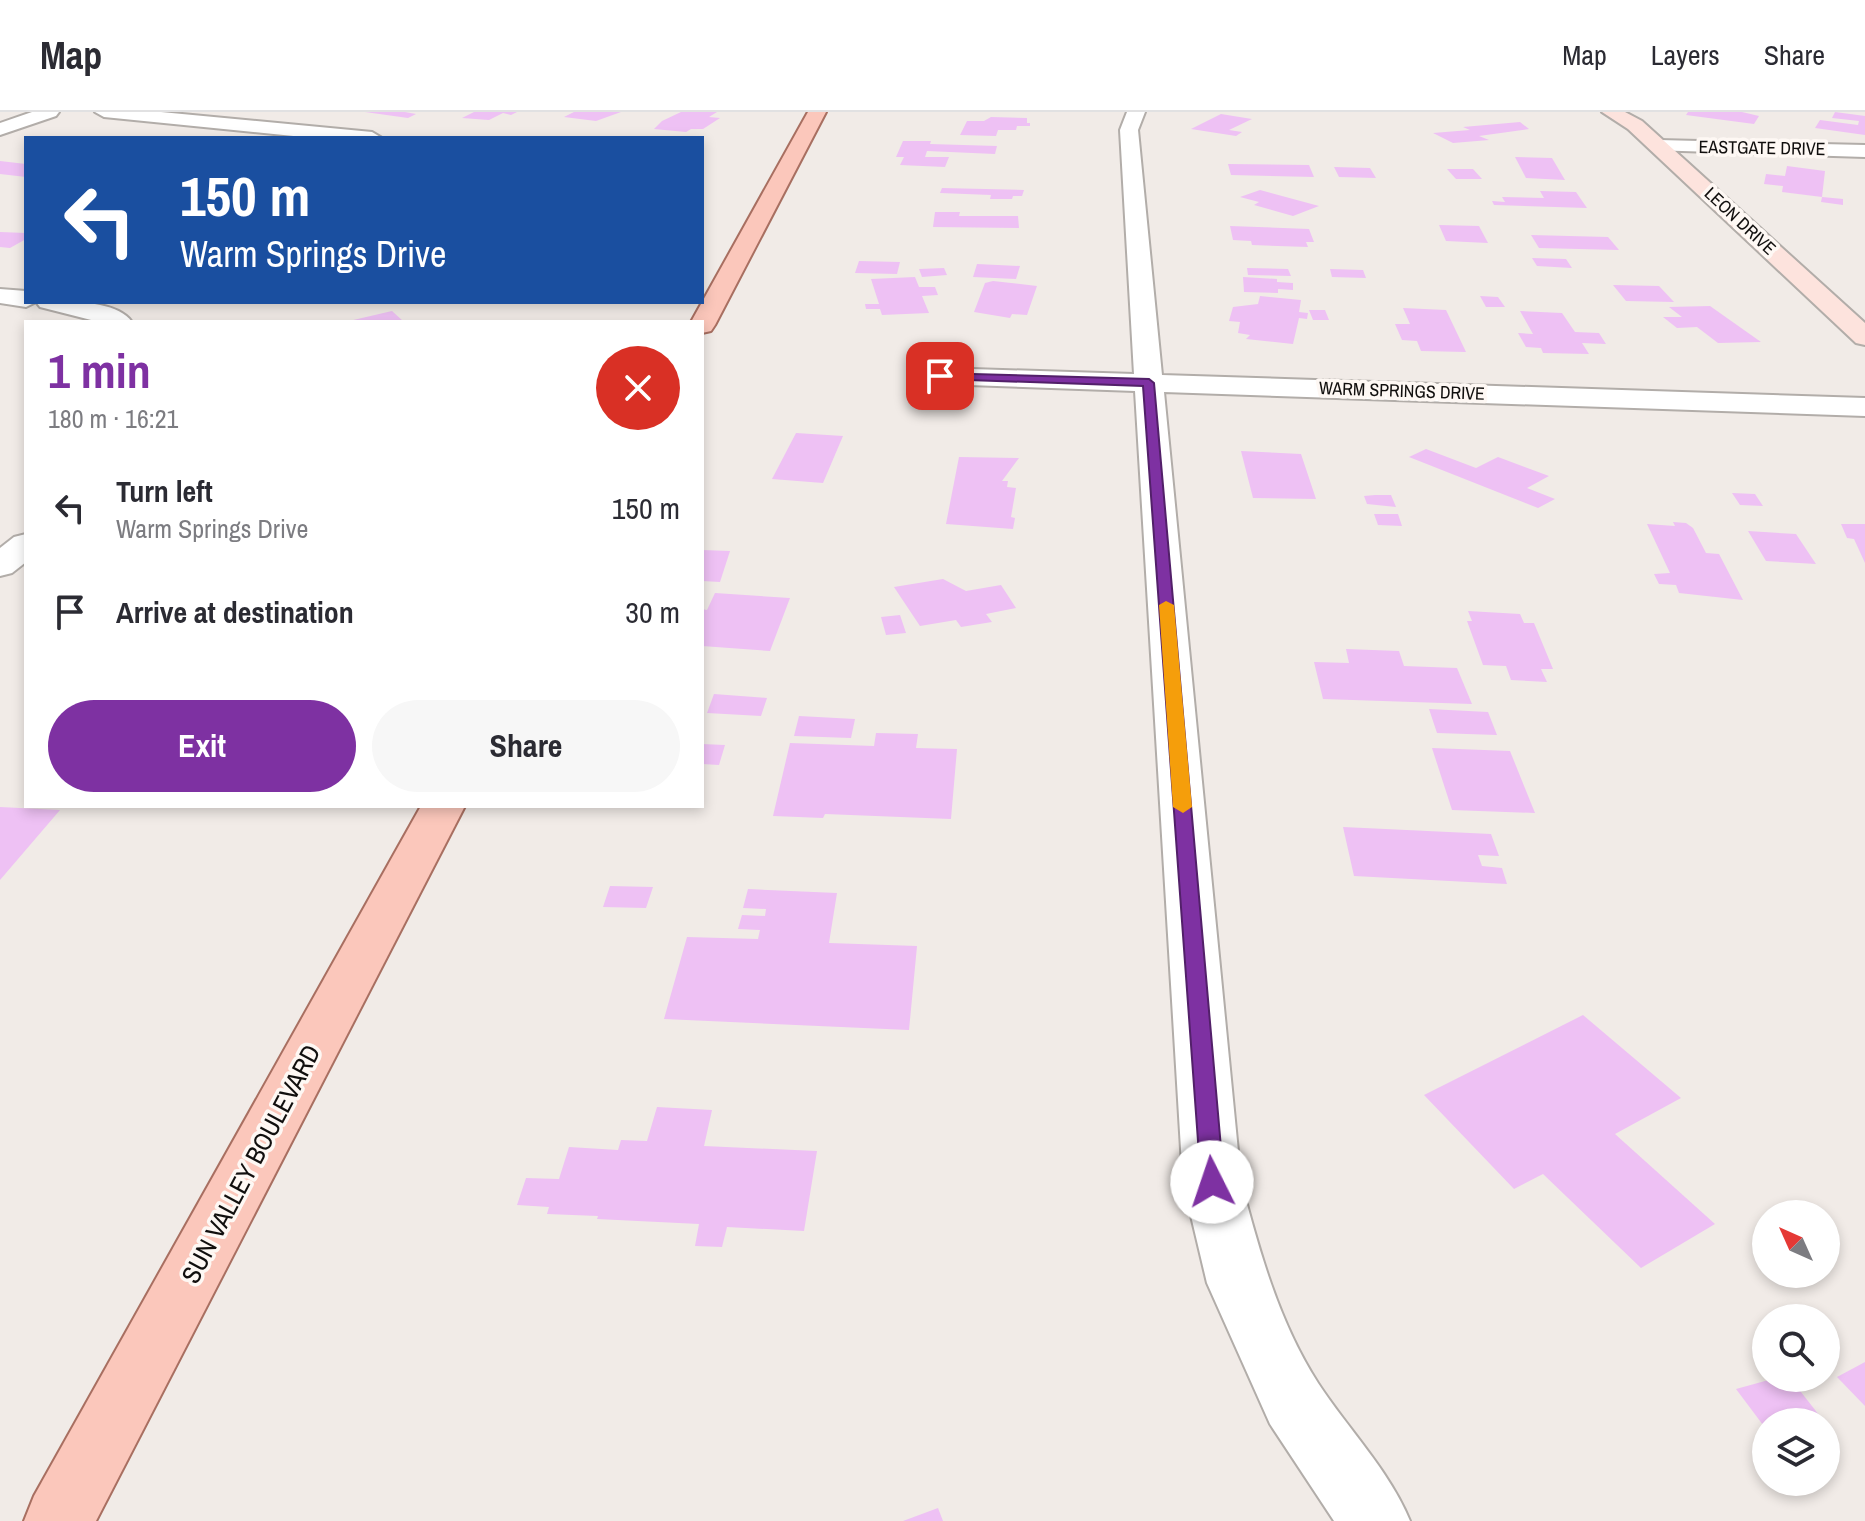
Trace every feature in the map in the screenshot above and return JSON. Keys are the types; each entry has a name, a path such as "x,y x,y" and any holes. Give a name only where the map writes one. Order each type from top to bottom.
{"main road":[{"path":"704,321 817,112"},
{"name":"SUN VALLEY BOULEVARD","path":"59,1521 442,808"}],"street":[{"path":"0,129 50,112"},
{"path":"104,112 351,136"},
{"path":"1136,112 1129,130 1212,1182 1238,1283 1293,1402 1375,1521"},
{"name":"LEON DRIVE","path":"1611,112 1635,125 1659,146 1865,337"},
{"name":"EASTGATE DRIVE","path":"1659,146 1865,151"},
{"path":"0,296 24,299"},
{"path":"58,304 115,320"},
{"name":"WARM SPRINGS DRIVE","path":"940,376 1865,407"},
{"path":"0,566 24,546"}],"building":[{"path":"365,112 405,112 416,114 408,118"},
{"path":"474,112 517,112 511,115 503,113 489,120 462,118"},
{"path":"574,112 621,112 596,121 564,117"},
{"path":"681,112 717,112 709,117 720,118 703,129 686,132 654,129 662,121"},
{"path":"1688,112 1742,112 1759,116 1754,124 1686,115"},
{"path":"1835,112 1865,116 1865,135 1815,128 1820,120 1858,125 1859,121 1832,118"},
{"path":"1221,114 1252,119 1229,130 1242,132 1236,136 1191,129"},
{"path":"991,117 1027,118 1030,126 998,130 996,136 960,135 967,121 984,121"},
{"path":"1520,122 1529,129 1479,136 1489,140 1453,143 1433,133 1470,130 1463,127"},
{"path":"903,141 997,146 995,154 927,151 925,157 949,157 945,167 900,165 904,157 896,157"},
{"path":"1515,157 1552,158 1565,180 1526,178"},
{"path":"0,161 24,164 24,177 0,174"},
{"path":"1228,164 1309,165 1314,177 1231,175"},
{"path":"1787,166 1825,171 1822,197 1782,192 1783,186 1764,184 1766,174 1785,176"},
{"path":"1334,167 1370,168 1376,178 1339,177"},
{"path":"1447,169 1473,169 1482,179 1456,179"},
{"path":"942,188 1024,190 1022,196 1013,196 1012,199 990,199 991,195 940,193"},
{"path":"1260,190 1319,206 1293,216 1254,205 1259,202 1240,197"},
{"path":"1540,191 1576,192 1587,208 1494,205 1492,201 1505,202 1502,197 1544,198"},
{"path":"1822,197 1843,199 1843,205 1821,202"},
{"path":"935,212 960,212 959,216 1018,216 1019,228 933,227"},
{"path":"1439,225 1479,226 1488,243 1446,241"},
{"path":"1230,226 1309,229 1314,242 1306,242 1308,247 1252,245 1251,241 1233,240"},
{"path":"0,232 24,233 24,240 10,248 0,247"},
{"path":"1531,235 1608,237 1619,250 1539,248"},
{"path":"1532,258 1566,259 1572,268 1537,266"},
{"path":"859,261 900,262 897,274 855,273"},
{"path":"977,264 1020,266 1016,279 973,277"},
{"path":"944,268 947,275 922,277 919,269"},
{"path":"1247,268 1288,269 1291,276 1248,275"},
{"path":"1330,269 1363,270 1366,278 1332,277"},
{"path":"915,277 919,287 935,287 938,295 922,296 929,313 882,315 880,309 866,309 865,304 879,304 871,279"},
{"path":"1243,277 1293,283 1293,290 1244,292"},
{"path":"993,281 1037,286 1027,315 1012,314 1010,318 974,312 985,283"},
{"path":"1613,285 1659,286 1674,302 1626,301"},
{"path":"1260,296 1301,300 1299,312 1308,313 1307,319 1299,318 1293,344 1246,339 1250,335 1238,333 1240,322 1229,321 1233,307 1258,304"},
{"path":"1480,296 1498,297 1505,307 1486,307"},
{"path":"1710,306 1761,342 1718,343 1697,327 1677,328 1663,317 1682,317 1669,307"},
{"path":"1403,308 1446,310 1466,352 1421,351 1417,341 1402,340 1395,324 1410,324"},
{"path":"1309,310 1325,310 1329,320 1313,320"},
{"path":"392,311 402,320 353,320"},
{"path":"1520,311 1562,313 1575,332 1599,333 1606,344 1582,343 1589,354 1543,353 1541,348 1526,347 1518,333 1533,334"},
{"path":"796,433 843,436 823,483 772,479"},
{"path":"1426,449 1476,468 1498,457 1549,476 1527,488 1555,499 1538,508 1409,457"},
{"path":"1241,451 1301,454 1316,499 1253,498"},
{"path":"959,457 1019,458 1002,481 1008,481 1007,487 1016,488 1011,517 1015,518 1013,529 946,524"},
{"path":"1732,493 1755,494 1763,506 1740,505"},
{"path":"1391,495 1396,507 1367,504 1364,496"},
{"path":"1374,514 1398,514 1402,526 1378,525"},
{"path":"1673,522 1686,523 1693,528 1706,553 1719,554 1743,600 1679,593 1676,585 1659,584 1654,574 1670,573 1647,524 1675,526"},
{"path":"1841,524 1865,524 1865,563 1854,539 1847,538"},
{"path":"1748,531 1796,534 1816,564 1766,561"},
{"path":"704,550 730,551 720,582 704,581"},
{"path":"943,579 966,591 1001,585 1016,608 986,614 992,622 961,627 956,620 920,626 894,587"},
{"path":"715,593 790,598 770,651 704,646 704,609 707,610"},
{"path":"1468,611 1520,614 1524,623 1534,623 1553,669 1541,669 1547,682 1511,680 1506,666 1483,665 1467,621 1472,621"},
{"path":"900,615 906,633 886,635 881,617"},
{"path":"1346,649 1399,651 1404,666 1457,668 1472,704 1323,699 1314,662 1349,663"},
{"path":"714,694 767,698 761,716 707,713"},
{"path":"1429,709 1488,712 1497,735 1437,733"},
{"path":"799,716 855,719 851,738 794,736"},
{"path":"876,733 918,734 916,748 957,749 951,819 825,814 823,818 773,816 790,743 874,746"},
{"path":"704,744 725,745 719,765 704,764"},
{"path":"1432,748 1510,751 1535,813 1452,810"},
{"path":"0,807 60,810 0,880"},
{"path":"1343,827 1491,834 1499,856 1478,855 1482,866 1502,868 1507,884 1354,876"},
{"path":"610,886 653,887 646,908 603,907"},
{"path":"748,889 837,893 829,943 917,946 909,1030 664,1019 687,937 758,939 760,930 738,929 742,915 765,916 766,909 743,908"},
{"path":"1583,1015 1681,1098 1615,1134 1715,1224 1641,1268 1543,1174 1514,1189 1424,1095"},
{"path":"657,1107 712,1110 704,1146 817,1151 804,1231 727,1227 722,1247 695,1246 699,1224 547,1214 549,1207 517,1205 526,1178 559,1179 569,1147 618,1150 621,1140 647,1141"},
{"path":"1865,1362 1865,1406 1840,1380 1840,1375"},
{"path":"1752,1385 1752,1392 1801,1392 1814,1408 1752,1410 1736,1389"},
{"path":"938,1508 943,1521 903,1521"}],"slow traffic":[{"path":"1166,605 1183,807"}],"route":[{"path":"940,376 1149,383 1212,1182"}]}
